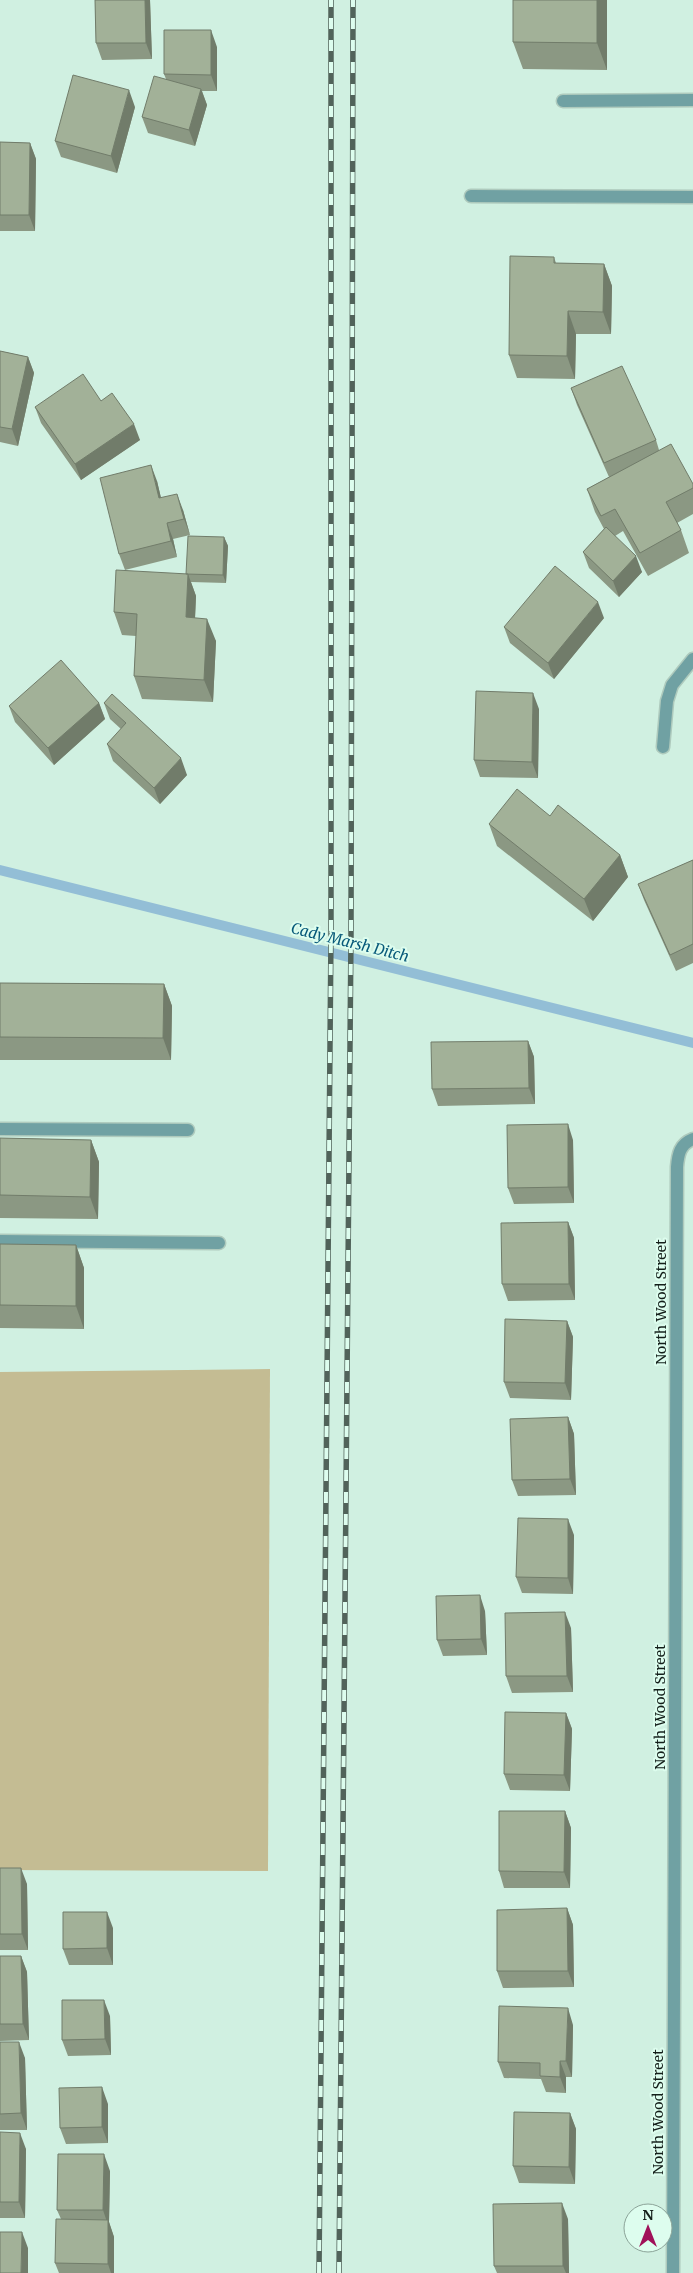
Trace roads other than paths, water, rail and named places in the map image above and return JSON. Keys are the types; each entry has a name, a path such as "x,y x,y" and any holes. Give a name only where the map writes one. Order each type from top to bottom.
{"street":[{"path":"563,101 693,100"},
{"path":"471,196 693,197"},
{"path":"663,747 667,701 672,685 693,659"},
{"path":"0,1129 188,1130"},
{"name":"North Wood Street","path":"673,2273 676,1167 678,1153 689,1141"},
{"path":"0,1241 219,1244"}],"waterway":[{"name":"Cady Marsh Ditch","path":"0,870 693,1043"}],"railway":[{"path":"319,2273 331,934 331,0"},
{"path":"339,2273 351,934 353,0"}]}
